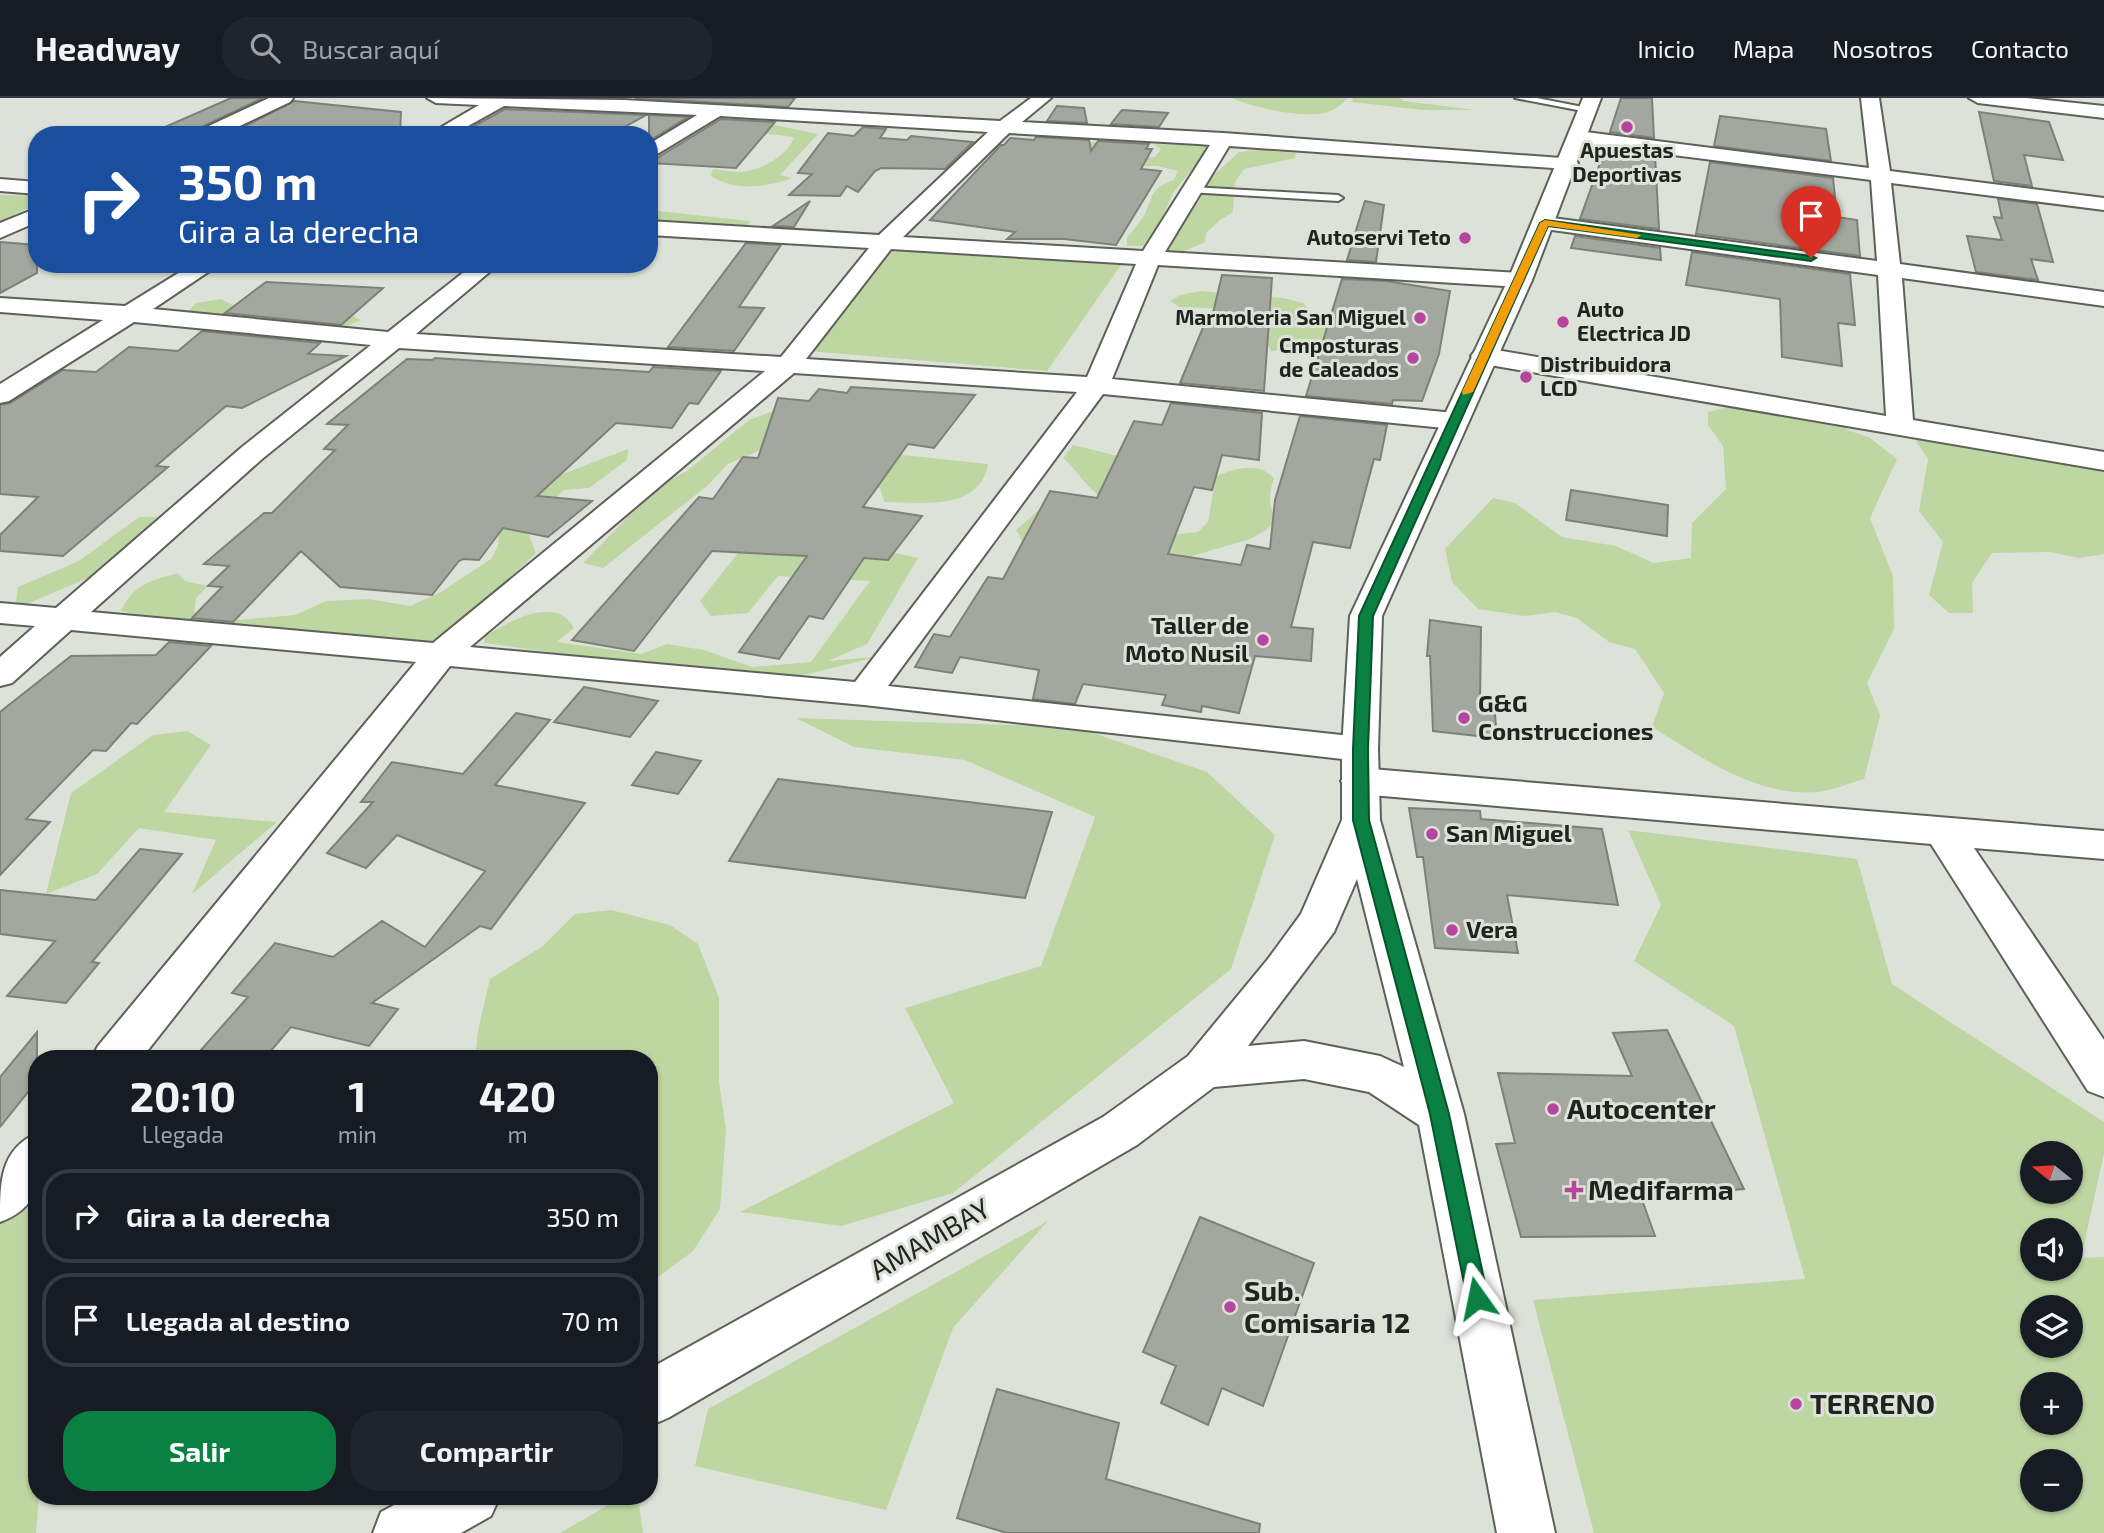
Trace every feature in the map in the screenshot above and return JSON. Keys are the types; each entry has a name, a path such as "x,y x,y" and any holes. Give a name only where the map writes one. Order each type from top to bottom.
{"street":[{"path":"224,126 284,98"},
{"path":"436,98 631,102 717,110 1223,139 1573,150 1882,176 2104,204"},
{"path":"121,1050 442,653 788,366 885,242 1004,127 1042,98"},
{"path":"1870,98 1882,176 1891,269 1899,426"},
{"path":"1978,98 2021,100 2104,111"},
{"path":"454,126 502,100"},
{"path":"1526,1533 1440,1114 1360,783 1366,616 1545,223 1590,103"},
{"path":"658,147 717,110"},
{"path":"864,694 1096,386 1150,258 1223,139"},
{"path":"0,185 28,187"},
{"path":"0,232 28,218"},
{"path":"1545,223 2104,299"},
{"path":"658,229 1520,280"},
{"path":"0,396 194,273"},
{"path":"0,675 252,453 477,273"},
{"path":"0,304 396,340 1096,386 1454,421"},
{"path":"1485,356 2104,461"},
{"path":"0,613 864,694 1360,783 2104,845"},
{"name":"AMAMBAY","path":"658,1394 1120,1130 1204,1069 1283,971 1319,920 1360,783"},
{"path":"1943,832 2104,1078"},
{"path":"1204,1069 1304,1060 1380,1075 1440,1114"},
{"path":"0,1200 28,1165"},
{"path":"402,1533 454,1505"}],"lane":[{"path":"1520,98 1590,103"},
{"path":"1192,190 1338,198"}],"green space":[{"path":"1232,98 1347,98 1331,111 1303,114 1277,111"},
{"path":"1352,98 1400,98 1404,101 1475,110 1423,110 1353,102"},
{"path":"759,122 818,134 780,175 792,178 772,184 741,186 711,176 713,169 741,172 757,169 780,156 791,144 794,137 768,134 744,145"},
{"path":"1045,139 1131,145 1132,159 1155,157 1161,149 1153,144 1211,146 1173,193 1160,222 1144,246 1127,246 1127,238 1145,214 1154,192 1174,180 1178,171 1157,166 1108,166"},
{"path":"1258,150 1296,153 1295,158 1244,169 1235,182 1233,212 1206,233 1205,242 1185,251 1166,251 1184,220 1200,200 1205,183 1239,152"},
{"path":"0,195 28,196 28,208 0,221"},
{"path":"658,211 750,221 746,229 658,224"},
{"path":"889,250 1121,265 1047,371 808,351"},
{"path":"1201,291 1283,298 1303,303 1312,312 1335,321 1327,344 1308,339 1292,349 1271,351 1266,341 1270,324 1258,310 1179,307 1170,301 1180,295"},
{"path":"221,299 235,306 351,315 361,320 337,330 186,314 196,303"},
{"path":"1774,395 1805,402 1829,412 1848,430 1870,438 1897,459 1870,518 1893,576 1894,629 1867,683 1880,715 1864,779 1817,792 1794,792 1751,782 1710,762 1652,727 1664,693 1635,649 1609,642 1577,618 1555,612 1525,616 1478,609 1452,582 1445,549 1493,498 1515,503 1562,537 1616,546 1654,563 1691,558 1692,523 1726,489 1723,446 1708,425 1708,412"},
{"path":"776,410 865,451 988,464 983,479 974,490 961,497 931,503 884,502 880,488 854,483 795,448 758,451 728,464 707,486 603,568 583,563 658,486 687,471 749,420"},
{"path":"1920,435 2104,463 2104,554 2079,558 2050,552 1992,553 1972,583 1973,613 1949,613 1929,595 1943,542 1919,511 1928,459 1916,441"},
{"path":"1073,445 1118,456 1171,535 1198,532 1208,522 1216,476 1239,469 1261,470 1274,478 1270,499 1277,519 1266,530 1250,539 1182,559 1023,542 1016,530 1040,509 1103,498 1063,458"},
{"path":"628,449 627,460 589,488 564,490 544,510 528,533 536,553 458,626 428,643 190,627 121,611 137,589 151,581 178,573 185,581 208,586 196,598 194,613 227,621 295,615 326,601 368,599 410,606 441,592 491,559 498,546 499,533 490,527 555,477"},
{"path":"788,490 857,544 918,558 867,644 828,661 876,657 792,678 624,663 485,643 484,637 505,625 530,614 543,612 566,618 574,628 557,642 641,654 667,644 704,650 752,667 811,662 870,581 778,576 748,613 711,616 700,601"},
{"path":"139,517 157,517 102,572 15,609 18,587 79,561"},
{"path":"796,718 1076,727 1207,772 1275,835 1231,969 953,1193 841,1226 740,1212 954,1103 905,1008 1041,966 1095,817 965,760 854,747"},
{"path":"187,731 211,745 164,812 277,822 192,894 216,840 139,828 97,874 46,894 71,793 153,735"},
{"path":"1628,830 1857,859 1892,984 2104,1122 2104,1153 2083,1249 2083,1218 2020,1218 2020,1281 2083,1281 2083,1258 2104,1257 2104,1533 1594,1533 1533,1300 1805,1279 1734,1026 1634,961 1661,905"},
{"path":"611,910 670,925 698,944 719,998 719,1082 726,1130 720,1209 693,1251 658,1277 658,1050 476,1050 490,979 543,946 575,914"},
{"path":"28,1207 28,1505 38,1505 36,1533 0,1533 0,1218"},
{"path":"1048,1221 953,1328 886,1510 695,1466 708,1409"},
{"path":"608,1505 639,1505 643,1533 560,1533"}],"building":[{"path":"231,98 263,98 203,126 167,126"},
{"path":"635,98 795,98 788,107"},
{"path":"1621,98 1652,98 1654,138 1610,132"},
{"path":"294,101 401,112 400,126 245,126"},
{"path":"1057,106 1084,108 1087,123 1047,121"},
{"path":"505,109 646,115 626,126 474,126"},
{"path":"1122,110 1168,113 1159,127 1111,124"},
{"path":"1979,112 2049,122 2063,160 2024,155 2032,186 1994,181"},
{"path":"649,115 688,117 658,135 658,126 649,126"},
{"path":"1720,116 1826,129 1831,161 1714,146"},
{"path":"721,119 775,122 736,168 658,164 658,158"},
{"path":"863,127 886,129 880,138 907,140 911,136 973,142 945,169 881,168 875,171 858,192 847,186 840,196 789,195 812,174 798,173 828,133 854,136"},
{"path":"1036,137 1089,140 1091,151 1098,141 1149,144 1146,149 1152,149 1141,169 1161,171 1116,245 1064,239 1007,239 1015,232 930,220 1001,145 1010,138 1034,140"},
{"path":"1605,149 1655,155 1659,229 1580,219"},
{"path":"1710,162 1833,178 1837,217 1857,220 1860,256 1696,234"},
{"path":"1998,199 2037,204 2053,262 2031,259 2038,280 1976,272 1967,236 2002,240 1994,217 2002,218"},
{"path":"810,201 794,227 773,226"},
{"path":"1365,201 1384,205 1376,262 1347,260"},
{"path":"1575,236 1660,248 1661,260 1571,248"},
{"path":"0,242 28,244 28,273 37,273 0,293"},
{"path":"746,243 781,245 739,307 764,308 734,351 668,347"},
{"path":"1692,252 1850,274 1855,325 1838,323 1842,366 1782,357 1780,299 1686,285"},
{"path":"1222,275 1272,278 1264,391 1180,383 1209,313 1213,313"},
{"path":"1342,279 1386,281 1450,291 1439,354 1422,401 1393,400 1392,404 1306,396"},
{"path":"266,282 383,288 341,325 225,313"},
{"path":"202,331 320,343 308,354 346,356 242,408 226,406 156,466 168,467 63,556 0,551 0,535 38,497 0,494 0,405 10,403 63,370 96,372 129,347 178,351"},
{"path":"435,358 649,372 653,367 721,371 698,404 689,403 672,428 616,423 537,496 592,501 548,537 503,528 479,560 459,561 432,595 340,587 301,551 233,622 192,618 222,587 208,586 229,566 204,564 264,513 272,513 335,450 324,449 348,425 327,424 407,359"},
{"path":"851,387 975,395 934,448 908,444 863,507 922,516 888,560 864,558 823,619 809,616 779,659 739,652 807,556 712,551 634,651 572,640 699,497 713,499 743,457 758,458 778,398 809,401 819,389 847,393"},
{"path":"1171,403 1262,413 1259,460 1222,455 1212,490 1194,487 1168,554 1241,565 1247,545 1270,549 1275,500 1300,416 1387,425 1380,460 1374,459 1350,548 1313,542 1291,627 1313,629 1311,661 1255,656 1239,713 1202,706 1201,712 1162,705 1166,695 1083,684 1075,704 1033,699 1039,670 960,657 952,673 915,667 934,634 950,637 988,577 1003,579 1050,491 1097,498 1134,421 1162,425"},
{"path":"1571,490 1668,505 1667,536 1566,520"},
{"path":"1430,620 1481,627 1480,702 1494,703 1497,738 1433,731 1430,656 1427,656"},
{"path":"169,642 211,646 137,724 131,723 106,751 93,750 26,819 50,822 0,875 0,712 71,656 156,655"},
{"path":"584,687 658,701 630,737 554,722"},
{"path":"516,713 550,720 495,785 585,803 491,929 480,926 372,1003 398,1009 369,1046 291,1027 272,1050 201,1050 248,997 232,993 275,943 333,957 382,921 425,947 485,871 397,835 366,868 327,853 373,802 361,802 392,762 463,774"},
{"path":"656,752 701,761 678,794 632,785"},
{"path":"778,779 1052,812 1025,898 729,861"},
{"path":"1409,808 1480,811 1481,819 1602,829 1618,905 1507,895 1518,953 1435,948 1423,857 1417,857"},
{"path":"140,849 182,854 92,962 99,963 66,1003 7,996 55,941 0,934 0,890 96,900"},
{"path":"1667,1030 1744,1189 1641,1197 1655,1236 1521,1237 1496,1144 1515,1143 1498,1073 1632,1076 1613,1033"},
{"path":"37,1032 37,1050 28,1050 28,1092 0,1127 0,1077"},
{"name":"Sub. Comisaria 12","path":"1200,1217 1314,1263 1263,1406 1222,1388 1208,1425 1161,1403 1176,1366 1143,1352"},
{"path":"997,1389 1119,1423 1106,1479 1260,1524 1259,1533 1007,1533 957,1518"}],"slow traffic":[{"path":"1467,392 1545,223 1637,235"}],"place":[{"name":"Apuestas Deportivas","path":"1627,127"},
{"name":"Autoservi Teto","path":"1465,238"},
{"name":"Marmoleria San Miguel","path":"1420,318"},
{"name":"Auto Electrica JD","path":"1563,322"},
{"name":"Cmposturas de Caleados","path":"1413,358"},
{"name":"Distribuidora LCD","path":"1526,377"},
{"name":"Taller de Moto Nusil","path":"1263,640"},
{"name":"G&G Construcciones","path":"1464,718"},
{"name":"San Miguel","path":"1432,834"},
{"name":"Vera","path":"1452,930"},
{"name":"Autocenter","path":"1553,1109"},
{"name":"Medifarma","path":"1574,1190"},
{"name":"Sub. Comisaria 12","path":"1230,1307"},
{"name":"TERRENO","path":"1796,1404"}],"route":[{"path":"1477,1298 1440,1114 1361,820 1360,749 1366,616 1545,223 1811,258"}]}
